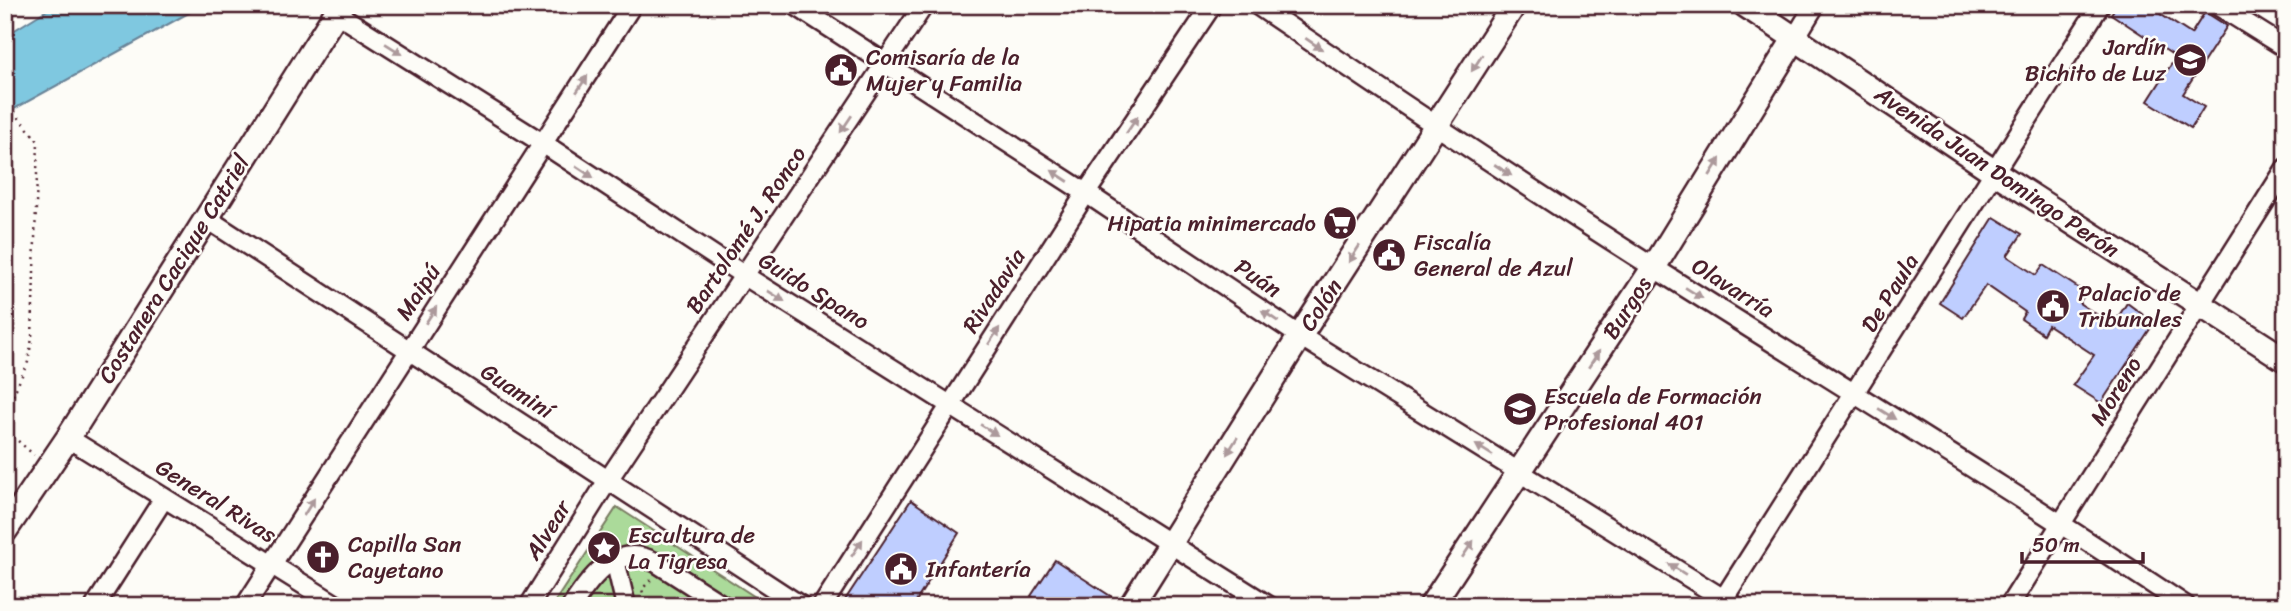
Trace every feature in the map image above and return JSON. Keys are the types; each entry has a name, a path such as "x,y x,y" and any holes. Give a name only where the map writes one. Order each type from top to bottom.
{"main road":[{"name":"Colón","path":"1131,606 1300,336 1514,5"},
{"name":"Avenida Juan Domingo Perón","path":"1745,5 1996,173 2286,360"},
{"name":"Costanera Cacique Catriel","path":"5,531 68,438 338,9"},
{"name":"Burgos","path":"1431,606 1654,267 1795,38"}],"street":[{"name":"Maipú","path":"245,606 632,5"},
{"name":"Puán","path":"795,5 1086,193 1300,336 1726,603"},
{"name":"Bartolomé J. Ronco","path":"608,480 924,5"},
{"name":"Rivadavia","path":"822,606 1086,193 1212,5"},
{"name":"Olavarría","path":"1257,5 1436,127 2061,523 2186,606"},
{"name":"Burgos","path":"1795,38 1815,5"},
{"name":"De Paula","path":"1726,603 2100,5"},
{"path":"2217,5 2286,48"},
{"name":"Guido Spano","path":"338,9 745,276 1269,606"},
{"name":"Moreno","path":"2009,606 2286,167"},
{"name":"Guaminí","path":"206,218 801,606"},
{"name":"General Rivas","path":"68,438 338,606"},
{"name":"Alvear","path":"529,606 608,480"},
{"path":"95,606 164,498"},
{"path":"572,606 588,581 615,560 635,555 646,557 724,606"},
{"path":"615,560 626,606"}],"path":[{"path":"5,101 38,141 32,338 28,362 6,411 5,424 9,433 39,459"},
{"path":"646,606 642,589 654,576"}],"green space":[{"path":"617,507 769,606 552,606"}],"water":[{"path":"55,5 203,5 5,114 5,36"}],"building":[{"name":"Jardín Bichito de Luz","path":"2117,5 2146,5 2191,34 2205,12 2227,26 2183,94 2204,107 2191,128 2148,101 2176,57 2111,14"},
{"path":"1994,217 2022,234 2007,256 2036,275 2043,265 2086,293 2079,303 2113,325 2127,303 2154,323 2101,403 2073,385 2094,355 2048,325 2043,334 2021,319 2025,312 1986,285 1963,318 1940,303"},
{"name":"Infantería","path":"911,500 959,533 913,606 841,606"},
{"path":"1055,560 1118,601 1117,606 1046,606 1031,596"}],"place":[{"name":"Jardín Bichito de Luz","path":"2190,60"},
{"name":"Comisaría de la Mujer y Familia","path":"841,70"},
{"name":"Hipatia minimercado","path":"1340,223"},
{"name":"Fiscalía General de Azul","path":"1389,255"},
{"name":"Palacio de Tribunales","path":"2053,306"},
{"name":"Escuela de Formación Profesional 401","path":"1520,409"},
{"name":"Escultura de La Tigresa","path":"604,548"},
{"name":"Capilla San Cayetano","path":"323,557"},
{"name":"Infantería","path":"901,569"}]}
